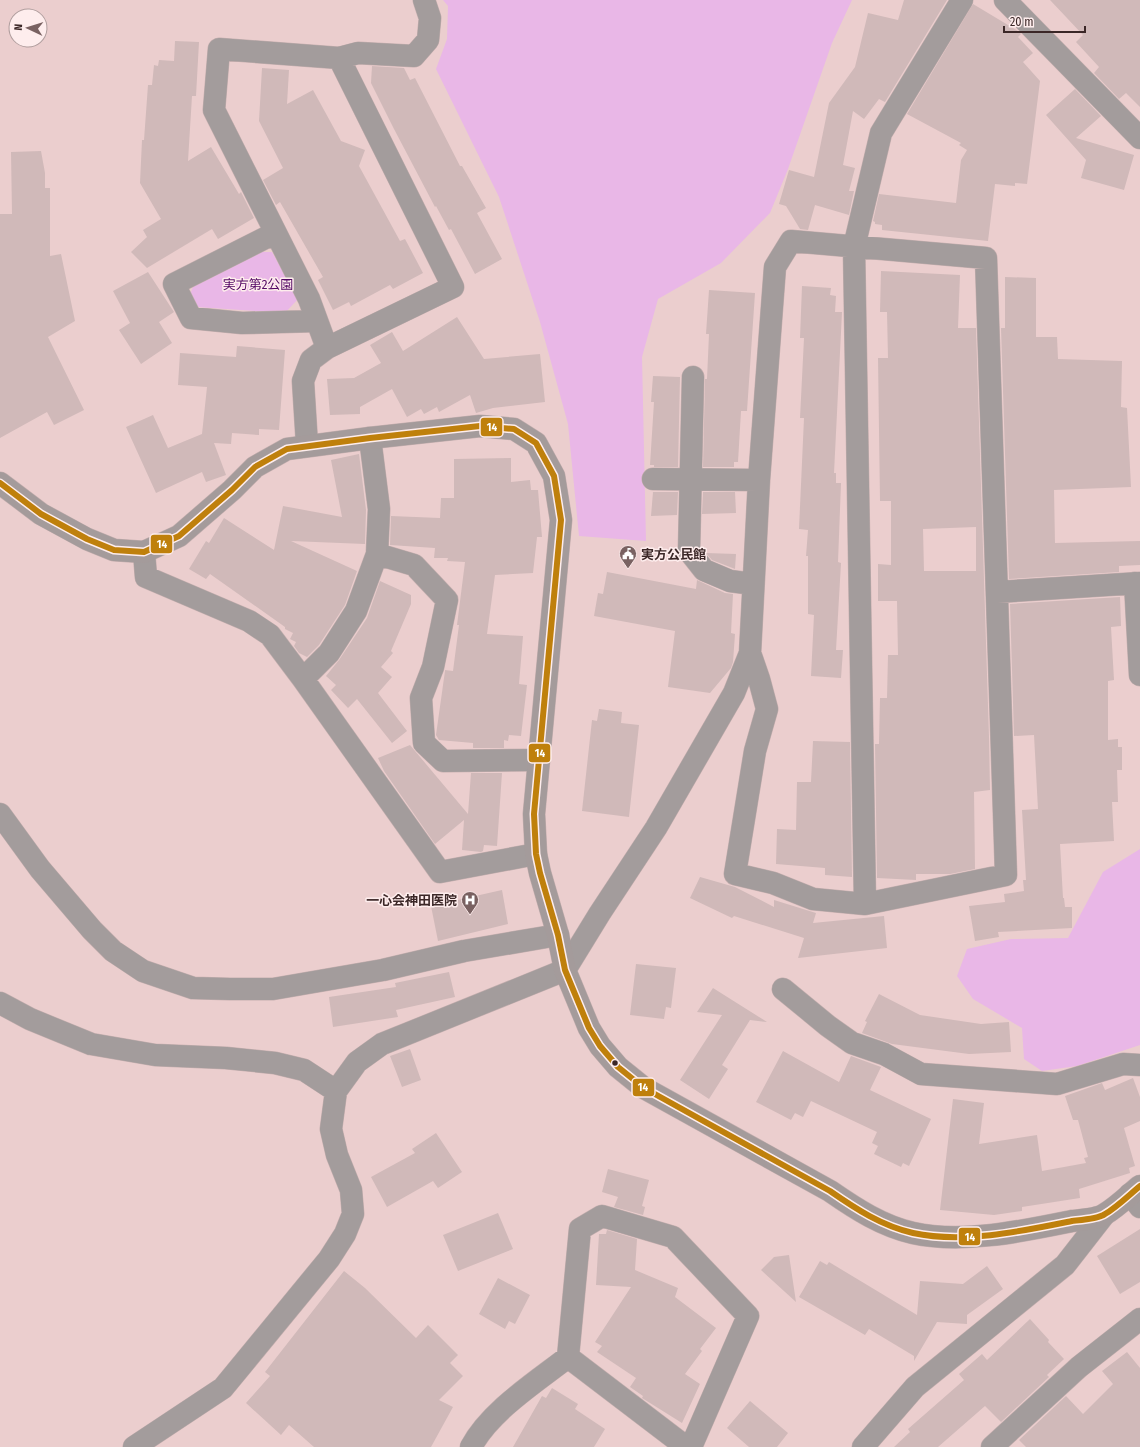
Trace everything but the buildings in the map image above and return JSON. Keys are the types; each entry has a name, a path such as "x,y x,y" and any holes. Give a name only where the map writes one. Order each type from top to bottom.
{"street":[{"path":"327,348 309,299 214,110 219,49 339,58 358,52 414,56 428,40 430,18 424,0"},
{"path":"865,904 854,247 881,133 962,0"},
{"path":"1005,0 1140,138"},
{"path":"307,446 303,381 311,360 327,348 453,287 339,58"},
{"path":"275,233 174,284 191,318 242,323 317,321"},
{"path":"134,1447 223,1388 329,1259 346,1234 353,1214 351,1190 337,1155 331,1129 336,1091 357,1062 382,1044 565,970 600,913 656,828 734,692 750,653 759,480 775,267 791,241 986,258 1006,876 865,904 813,899 773,884 735,874 755,752 767,709 750,653"},
{"path":"693,377 688,551 704,570 730,581 753,584"},
{"path":"0,482 41,514 88,539 114,550 144,552 179,536 232,490 255,466 287,449 480,426 514,429 536,443 554,476 561,520 534,814 536,854 558,935 565,970 589,1028 600,1046 618,1067 644,1088 830,1191 881,1223 912,1233 938,1238 968,1238 1043,1227 1104,1215 1137,1196"},
{"path":"303,679 329,653 356,611 377,554 378,510 370,438"},
{"path":"652,478 759,480"},
{"path":"144,552 146,577 250,621 270,635 440,872 536,854"},
{"path":"377,554 414,565 448,600 433,667 421,698 424,743 443,761 539,760"},
{"path":"997,592 1138,583 1140,675"},
{"path":"0,814 40,869 92,930 113,951 143,971 193,988 273,989 383,970 464,951 558,935"},
{"path":"783,989 828,1026 852,1043 884,1054 921,1074 1057,1084 1123,1064 1140,1065"},
{"path":"0,1003 30,1019 91,1044 155,1055 226,1058 275,1064 304,1070 336,1091"},
{"path":"867,1446 915,1387 1065,1265 1104,1215"},
{"path":"471,1447 477,1436 501,1410 568,1357 580,1230 602,1216 673,1237 748,1316 691,1447"},
{"path":"992,1447 1079,1367 1140,1319"},
{"path":"568,1357 686,1447"}],"green space":[{"path":"443,0 852,0 832,43 788,169 770,213 721,263 658,299 642,357 646,541 579,536 568,424 540,322 499,197 436,69 447,39 448,6"},
{"name":"実方第2公園","path":"260,252 272,252 298,299 285,313 197,307 190,295 194,284"},
{"path":"1140,849 1140,1045 1077,1066 1042,1071 1024,1059 1022,1028 973,999 957,976 967,949 1011,939 1068,938 1103,872"}],"transit line":[{"name":"14","path":"0,483 41,514 87,539 114,550 144,552 179,536 232,490 255,467 287,449 480,426 514,429 536,443 554,476 561,520 534,814 536,854 558,935 565,970 589,1028 600,1046 618,1067 644,1088 830,1191 870,1216 891,1226 913,1233 932,1236 972,1237 1034,1229 1094,1218 1102,1216 1140,1186"}],"place":[{"name":"実方公民館","path":"628,569"},
{"name":"一心会神田医院","path":"470,915"}]}
